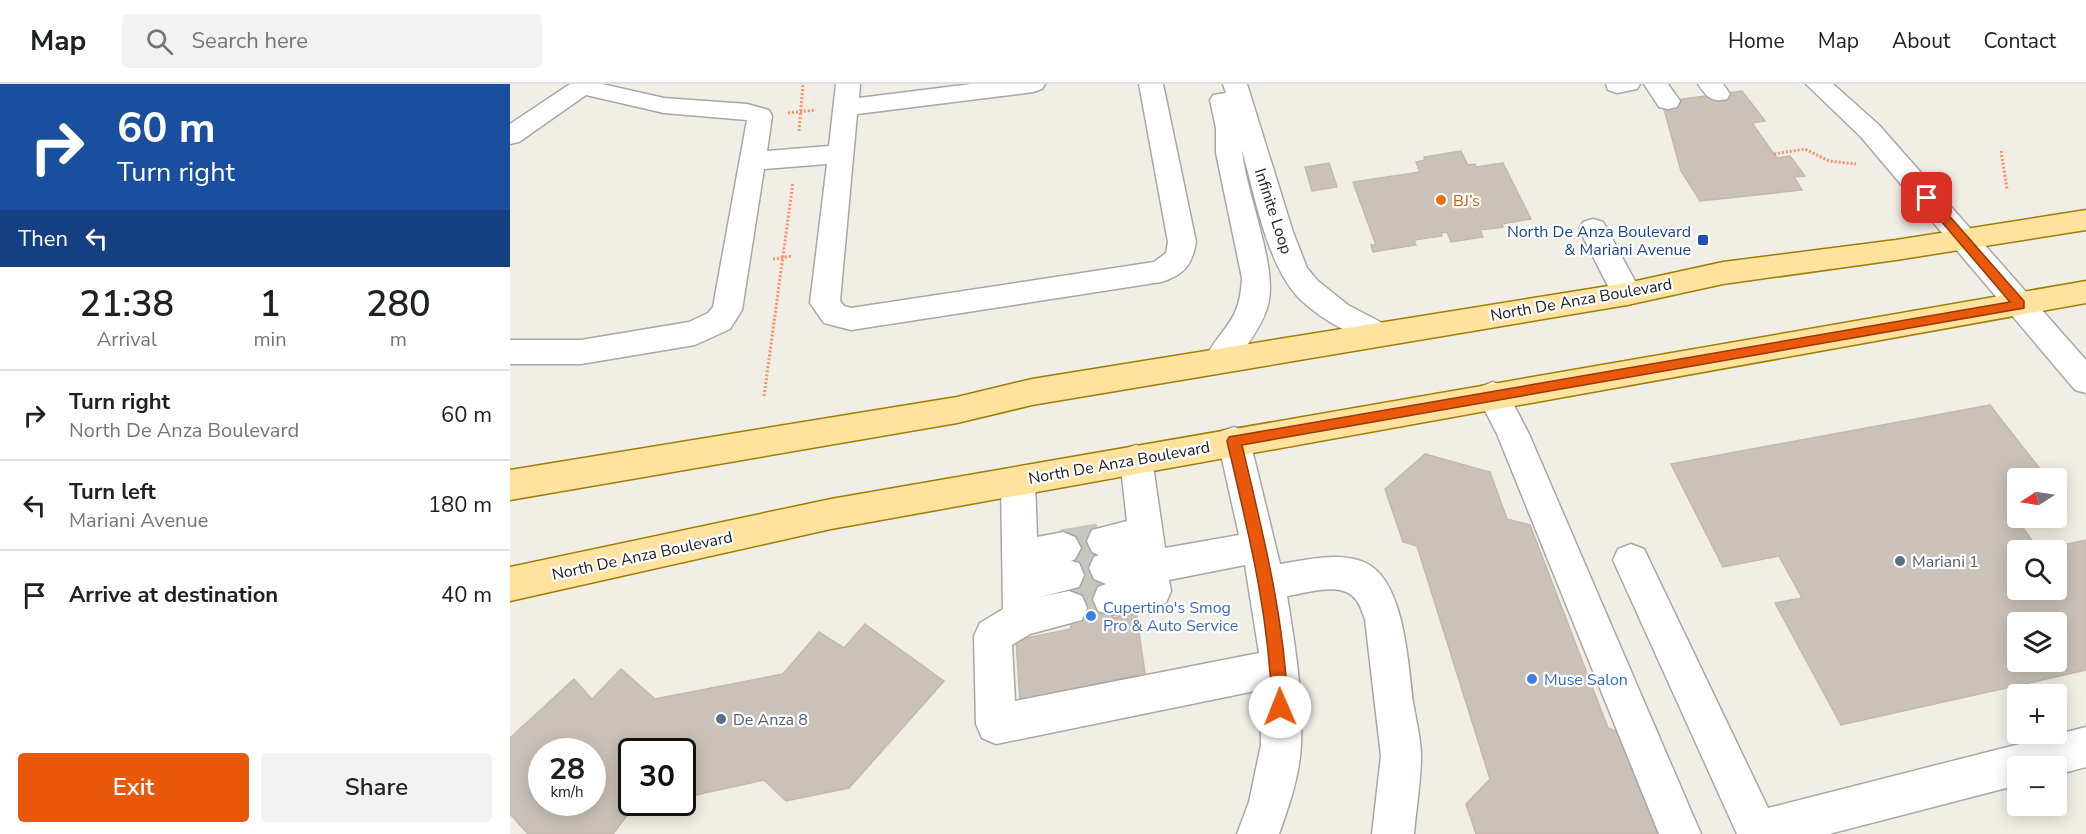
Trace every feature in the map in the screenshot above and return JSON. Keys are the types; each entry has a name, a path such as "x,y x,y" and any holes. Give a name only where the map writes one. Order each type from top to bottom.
{"main road":[{"name":"North De Anza Boulevard","path":"510,485 957,410 1032,392 1219,360 1627,294 1723,273 1896,250 2086,220"},
{"name":"North De Anza Boulevard","path":"510,584 831,514 1493,395 2086,292"}],"street":[{"path":"1033,84 847,95 825,303 834,315 850,319 1161,271 1179,258 1182,242 1151,84"},
{"name":"Infinite Loop","path":"1218,84 1229,128 1229,153 1257,284 1256,303 1249,318 1219,360"},
{"name":"Infinite Loop","path":"1235,84 1279,232 1295,272 1308,289 1338,313 1377,334"},
{"path":"1818,84 1870,131 2086,381"},
{"path":"510,352 592,350 695,333 718,321 726,310 760,116 747,112 660,106 624,100 584,85 515,127"},
{"path":"752,161 840,154"},
{"path":"1593,229 1627,294"},
{"path":"1493,395 1513,434 1680,834"},
{"path":"1234,441 1267,582 1279,668 1281,745 1270,802 1258,834"},
{"path":"1136,459 1148,553 1153,591 1107,569 1148,553 1258,547"},
{"path":"1018,481 1020,586 993,636 996,724 1279,668"},
{"path":"1631,560 1757,833 2086,747"},
{"path":"1267,582 1332,573 1356,576 1371,590 1383,619 1401,756 1393,834"},
{"path":"1020,586 1066,577 1020,586"}],"path":[{"path":"799,138 803,84"},
{"path":"760,116 801,112 847,95"},
{"path":"1774,154 1805,149 1822,159 1835,163 1856,164"},
{"path":"2001,151 2007,189"},
{"path":"764,396 794,181"},
{"path":"773,259 793,256"}],"building":[{"path":"1742,91 1765,121 1752,123 1774,154 1777,158 1790,156 1805,176 1794,177 1802,190 1700,201 1681,171 1662,102"},
{"name":"BJ’s","path":"1461,151 1468,165 1475,164 1476,167 1503,163 1531,219 1502,224 1503,227 1480,230 1483,237 1451,242 1447,232 1441,233 1442,236 1414,240 1416,245 1373,252 1371,245 1376,245 1353,182 1420,172 1416,162 1425,160 1424,157"},
{"path":"1329,163 1337,187 1312,191 1305,167"},
{"name":"Mariani 1","path":"1990,405 2039,468 2007,468 2007,528 2023,528 2032,540 2007,540 2007,600 2067,600 2067,544 2086,540 2086,670 2024,684 2007,684 2007,688 1841,725 1775,603 1802,598 1779,556 1723,567 1671,464"},
{"path":"1425,454 1490,472 1507,519 1530,525 1608,728 1632,737 1674,834 1476,834 1466,804 1490,779 1417,546 1403,542 1385,489"},
{"name":"Cupertino's Smog Pro & Auto Service","path":"1103,532 1113,618 1136,613 1145,673 1020,701 1016,640 1071,629 1062,539"},
{"name":"De Anza 8","path":"865,624 944,681 849,788 786,801 764,780 696,795 696,738 618,738 618,816 626,816 613,834 528,834 510,814 510,738 574,679 592,699 621,669 655,699 783,674 819,632 844,648"}],"tunnel":[{"path":"1063,548 1104,541"},
{"path":"1066,575 1107,568"},
{"path":"1069,608 1111,599"}],"place":[{"name":"BJ’s","path":"1441,200"},
{"name":"North De Anza Boulevard & Mariani Avenue","path":"1703,240"},
{"name":"Mariani 1","path":"1900,561"},
{"name":"Cupertino's Smog Pro & Auto Service","path":"1091,616"},
{"name":"Muse Salon","path":"1532,679"},
{"name":"De Anza 8","path":"721,719"}],"route":[{"path":"1280,707 1278,657 1267,582 1234,441 2020,304 1927,198"}]}
